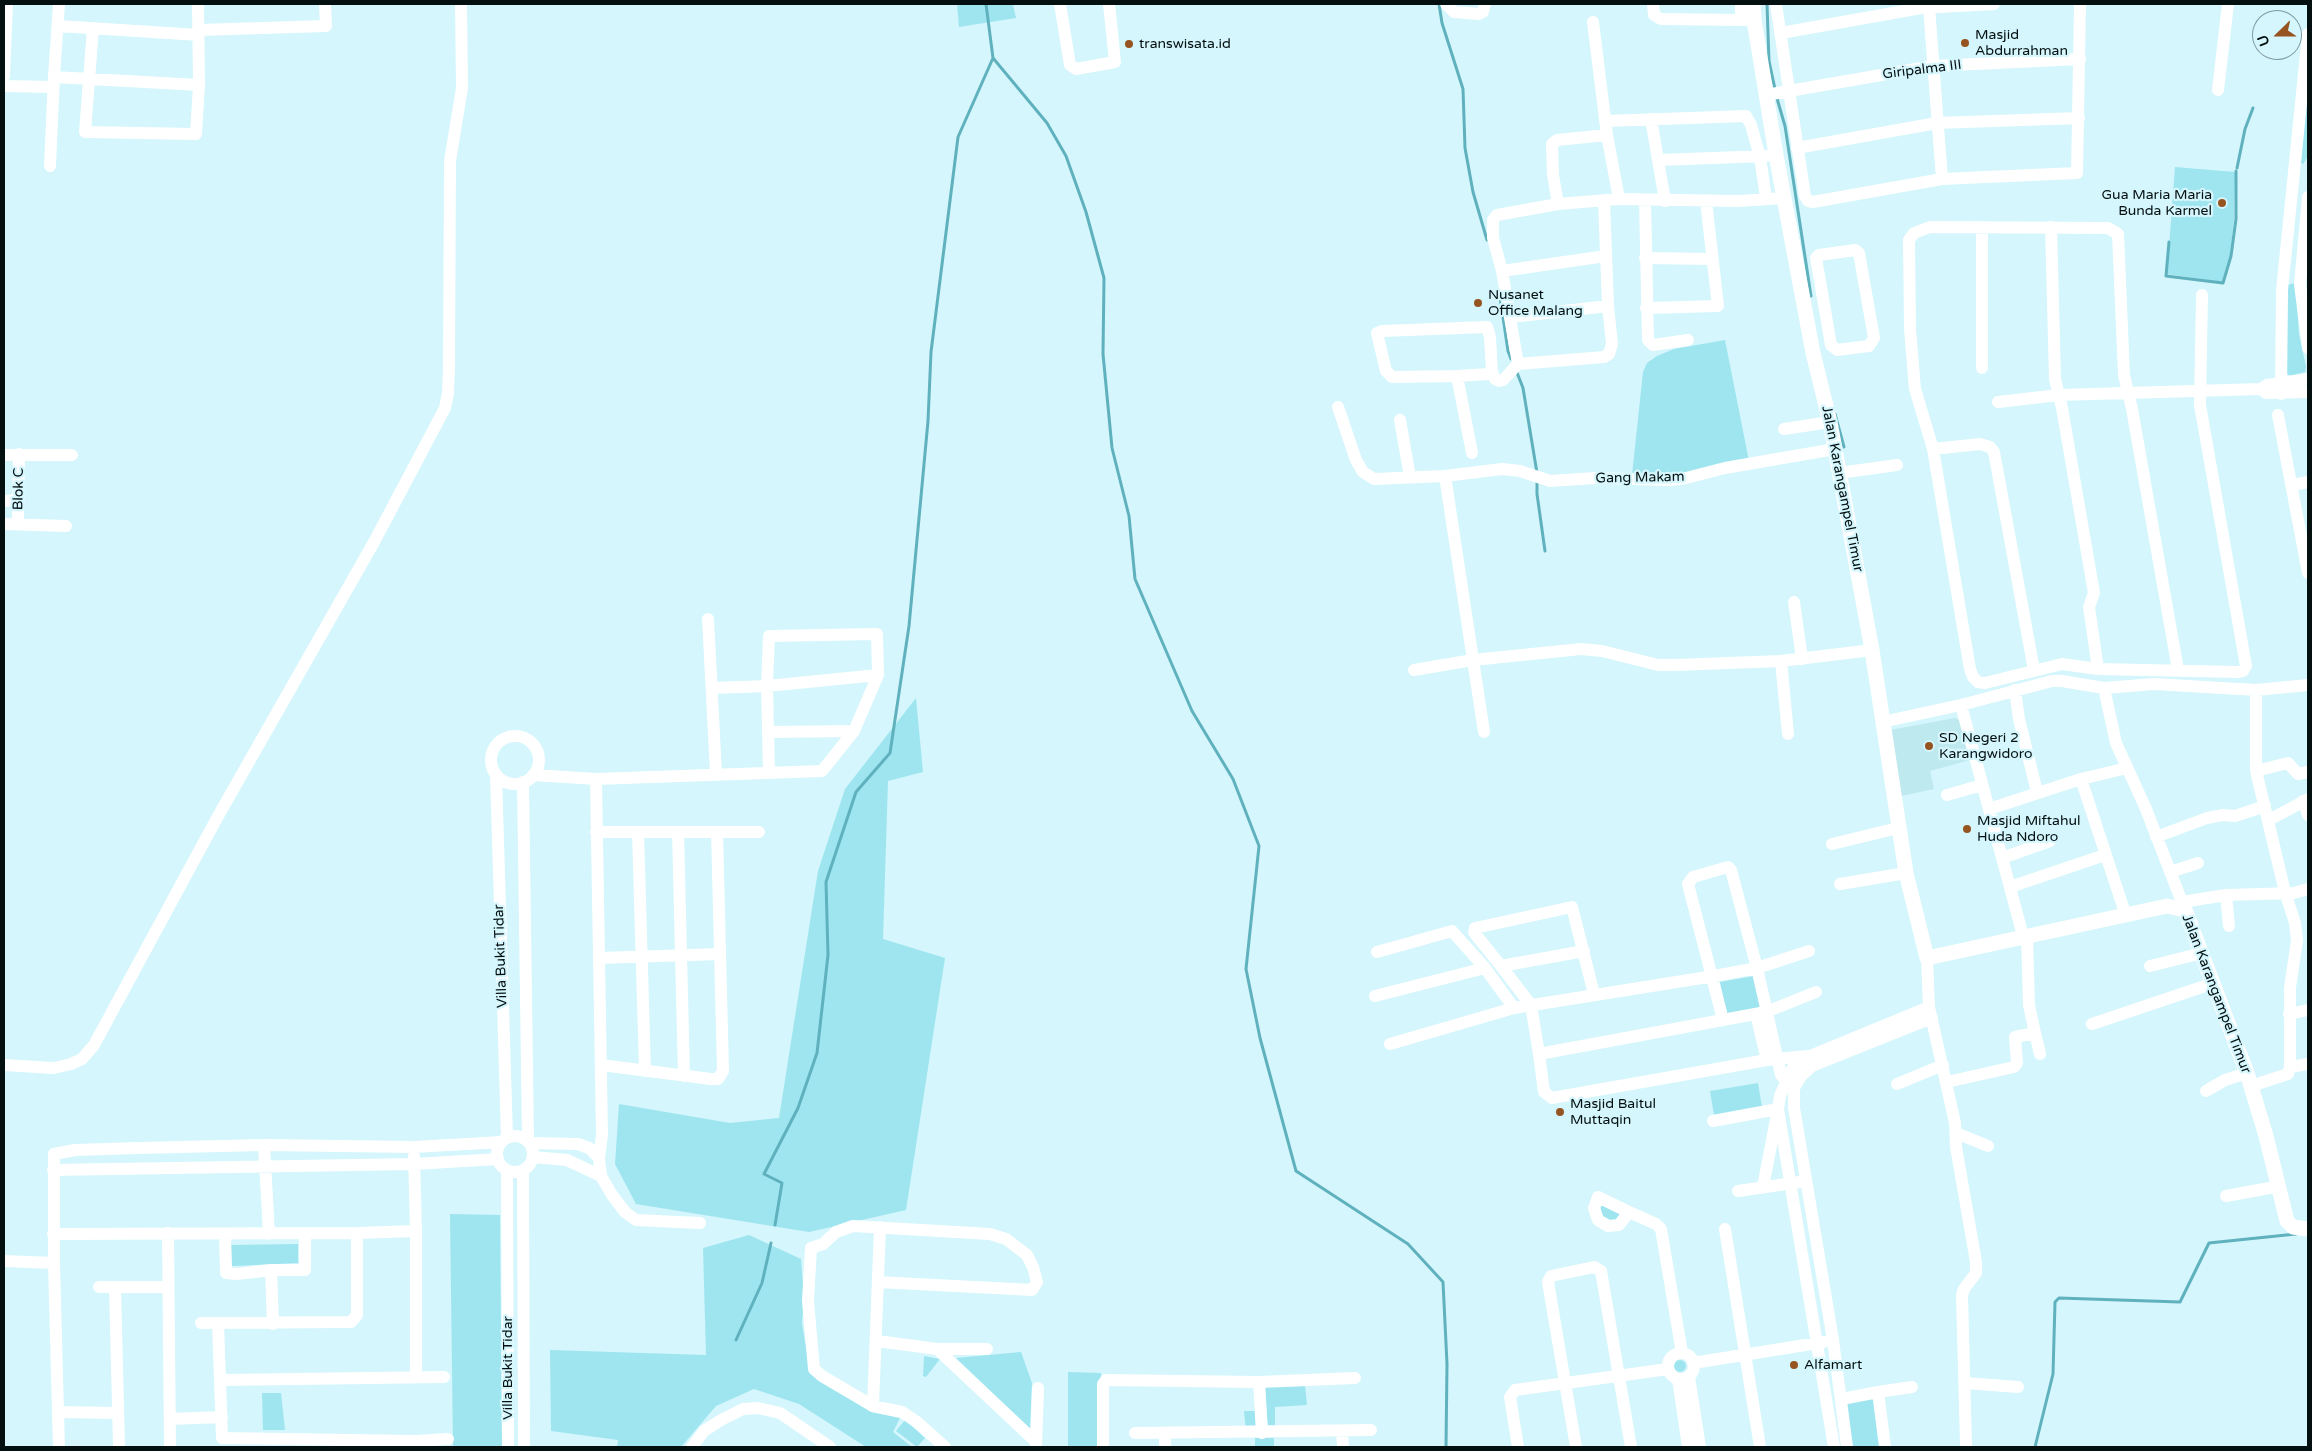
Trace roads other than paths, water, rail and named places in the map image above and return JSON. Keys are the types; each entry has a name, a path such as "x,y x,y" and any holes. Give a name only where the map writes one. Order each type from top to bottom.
{"street":[{"path":"4,76 7,4"},
{"path":"50,166 59,4"},
{"path":"93,28 87,79 85,132 196,134 199,86 198,4"},
{"path":"58,26 199,32 326,26 325,4"},
{"path":"4,1065 54,1068 82,1059 94,1045 217,818 374,542 445,408 449,369 450,161 462,88 461,4"},
{"path":"1060,4 1070,66 1076,69 1115,62 1109,4"},
{"path":"1446,4 1454,12 1479,14 1483,12 1485,4"},
{"path":"1653,4 1654,15 1662,19 1747,20"},
{"name":"Jalan Karangampel Timur","path":"1741,4 1776,93 1776,155 1809,311 1814,353 1830,422 1872,650 1898,828 1906,873 1926,958 1931,1013 1947,1082 1956,1133 1957,1154 1976,1262 1976,1273 1964,1289 1962,1295 1966,1447"},
{"name":"Jalan Karangampel Timur","path":"1747,20 1753,4"},
{"path":"1776,4 1780,34 1776,93 1798,148 1808,201 1813,202 1942,179 2077,173 2080,4"},
{"path":"1780,34 1929,7 1994,4"},
{"path":"2218,90 2228,4"},
{"path":"1929,7 1942,179"},
{"path":"1593,22 1607,135 1619,199"},
{"path":"2281,388 2284,265 2308,34"},
{"name":"Giripalma III","path":"1776,93 1933,66 2080,59"},
{"path":"4,86 87,79 199,86"},
{"path":"1606,121 1746,116 1751,125 1760,157 1766,198"},
{"path":"1798,148 1937,123 2079,118"},
{"path":"1651,119 1665,201"},
{"path":"1558,204 1553,175 1552,144 1557,140 1607,135"},
{"path":"1659,160 1776,155"},
{"path":"2292,182 2308,191"},
{"path":"2308,197 2305,266 2300,284 2308,348"},
{"path":"1516,366 1511,318 1502,271 1493,238 1493,220 1501,214 1558,204 1619,199 1738,202 1766,198 1785,198"},
{"path":"1492,372 1488,374 1457,376 1392,377 1386,371 1377,333 1382,331 1483,325 1489,330 1492,372 1495,380 1499,381 1503,380 1516,366 1604,357 1609,354 1612,344 1608,306 1604,200"},
{"path":"1645,200 1647,337 1650,344 1658,345 1688,340"},
{"path":"1646,308 1718,306 1706,201"},
{"path":"2178,670 2132,409 2124,375 2118,234 2108,228 1930,227 1914,233 1909,240 1910,329 1915,389 1933,450 1973,677 1978,682 1985,683 2062,664 2098,670 2239,672 2243,671 2246,666 2200,392 2202,295"},
{"path":"1982,227 1982,368"},
{"path":"2051,227 2055,379 2094,593 2089,607 2098,670"},
{"path":"1852,250 1857,251 1873,342 1869,346 1834,349 1831,345 1824,309 1817,256 1852,250"},
{"path":"1502,271 1606,256"},
{"path":"1646,258 1712,259"},
{"path":"2284,265 2305,266"},
{"path":"1511,318 1608,306"},
{"path":"1809,311 1818,315 1824,309"},
{"path":"1457,376 1472,453"},
{"path":"2281,388 2308,379"},
{"path":"1998,402 2059,395 2128,392 2200,392 2261,389 2264,386 2308,392"},
{"name":"Gang Makam","path":"1338,407 1356,460 1363,472 1374,479 1445,476 1502,469 1550,481 1594,478 1686,478 1725,468 1835,449"},
{"path":"2278,416 2308,573"},
{"path":"1400,420 1410,477"},
{"path":"1784,429 1830,422"},
{"path":"1933,450 1980,444 1990,446 1994,452 2034,670"},
{"name":"Blok C","path":"18,523 19,454"},
{"path":"4,455 72,455"},
{"path":"1839,473 1897,465"},
{"path":"1445,476 1484,732"},
{"path":"2292,485 2308,482"},
{"path":"4,501 18,500"},
{"path":"4,524 66,526"},
{"path":"1794,602 1802,658"},
{"path":"708,619 716,773"},
{"path":"496,774 508,782 528,778 596,779 716,773 769,772 822,771 854,731 878,675 877,634 770,636 766,686 769,772"},
{"path":"1414,670 1474,660 1581,649 1602,651 1658,665 1781,662 1872,650"},
{"path":"1781,662 1788,734"},
{"path":"712,688 766,686 878,675"},
{"path":"1882,722 2062,681 2104,688 2154,684 2256,690 2308,685"},
{"path":"2104,688 2110,724 2184,906 2226,895 2294,893 2308,889"},
{"path":"2016,690 2019,719 2038,792"},
{"path":"2206,1091 2224,1080 2249,1080 2286,1076 2290,1067 2290,988 2297,934 2256,771 2256,690"},
{"path":"1960,705 2025,936 2029,1005 2040,1054"},
{"path":"768,732 854,731"},
{"name":"Villa Bukit Tidar","path":"504,1140 496,774 491,762 494,748 503,739 514,736 528,740 536,750 538,764 528,778 529,1142"},
{"path":"2256,771 2288,763 2298,774 2308,772"},
{"path":"1989,809 2081,779 2127,768"},
{"path":"596,779 602,1135 596,1174"},
{"path":"2081,779 2126,916"},
{"path":"1946,795 1982,785"},
{"path":"2269,820 2306,800 2308,814"},
{"path":"2156,837 2207,818 2235,816 2266,806"},
{"path":"1832,844 1898,828"},
{"path":"596,832 759,832"},
{"path":"638,832 645,1071"},
{"path":"678,832 684,1076"},
{"path":"601,1065 718,1079 723,1071 717,832"},
{"path":"2002,858 2050,841"},
{"path":"2010,887 2105,855"},
{"path":"2170,872 2198,863"},
{"path":"1724,1020 1714,976 1688,884 1693,877 1725,867 1731,870 1757,968 1761,1013 1772,1059 1781,1075 1790,1084 1833,1340 1847,1447"},
{"path":"1840,884 1906,873"},
{"path":"2226,895 2229,926"},
{"name":"Jalan Karangampel Timur","path":"1926,958 2167,906 2184,906 2249,1080 2280,1186 2287,1221 2293,1227 2308,1229"},
{"path":"1594,994 1574,909 1569,907 1475,928 1474,932 1531,1005 1544,1092 1552,1098 1772,1059 1810,1056"},
{"path":"1377,952 1452,931 1485,968 1514,1008"},
{"path":"1501,966 1584,951"},
{"path":"1390,1044 1514,1008 1757,968 1809,951"},
{"path":"2150,966 2202,953"},
{"path":"599,958 720,954"},
{"path":"1375,996 1485,968"},
{"path":"2092,1024 2214,983"},
{"path":"1538,1054 1761,1013 1816,992"},
{"path":"2289,1014 2308,1010"},
{"path":"1763,1187 1778,1109 1790,1084 1796,1065 1810,1056 1931,1013"},
{"path":"1790,1084 1812,1066 1931,1013"},
{"path":"1947,1082 2014,1067 2017,1063 2015,1037 2035,1033"},
{"path":"2290,1067 2308,1064"},
{"path":"1897,1084 1943,1065"},
{"path":"1713,1121 1778,1109"},
{"path":"1778,1109 1834,1447"},
{"path":"1956,1133 1988,1146"},
{"path":"59,1447 53,1234 54,1154 75,1150 264,1146 414,1147 504,1140 519,1136 529,1142 578,1144 588,1148 599,1158"},
{"path":"504,1140 498,1150 498,1159 507,1170 514,1172 523,1170 530,1165 533,1157 529,1142"},
{"path":"264,1146 270,1234"},
{"path":"414,1147 416,1377"},
{"path":"533,1157 567,1160 596,1174 616,1200 636,1220 700,1223"},
{"path":"53,1170 414,1164 498,1159"},
{"name":"Villa Bukit Tidar","path":"507,1170 508,1447"},
{"name":"Villa Bukit Tidar","path":"523,1170 524,1447"},
{"path":"1738,1191 1807,1181"},
{"path":"2226,1196 2280,1186"},
{"path":"1629,1212 1656,1224 1655,1231 1679,1354"},
{"path":"878,1282 1032,1290 1036,1287 1037,1282 1034,1267 1027,1255 999,1235 853,1226 836,1232 823,1244 812,1248 808,1300 814,1368 822,1376 873,1406 902,1412 917,1422 945,1447"},
{"path":"873,1406 880,1227"},
{"path":"1725,1229 1760,1447"},
{"path":"53,1234 270,1234 416,1231"},
{"path":"225,1234 226,1273 305,1270 305,1232"},
{"path":"201,1323 351,1322 356,1318 357,1233"},
{"path":"168,1234 170,1447"},
{"path":"4,1261 54,1263"},
{"path":"1576,1447 1548,1282 1550,1276 1594,1267 1601,1271 1631,1447"},
{"path":"271,1270 273,1324"},
{"path":"99,1286 168,1287"},
{"path":"115,1287 119,1447"},
{"path":"218,1323 222,1443 416,1444 448,1439"},
{"path":"877,1340 937,1349 988,1349"},
{"path":"1693,1363 1833,1340"},
{"path":"937,1349 1036,1445"},
{"path":"1679,1354 1689,1356 1693,1363 1693,1370 1683,1378 1672,1376 1668,1369 1670,1360 1679,1354"},
{"path":"1518,1447 1511,1394 1515,1390 1668,1369"},
{"path":"221,1380 444,1377"},
{"path":"1104,1447 1103,1384 1106,1380 1259,1382 1355,1378"},
{"path":"1683,1378 1688,1447"},
{"path":"1683,1378 1700,1447"},
{"path":"1259,1382 1262,1433"},
{"path":"1965,1383 2018,1387"},
{"path":"1036,1445 1038,1388"},
{"path":"1842,1398 1912,1388"},
{"path":"1878,1392 1885,1447"},
{"path":"698,1445 704,1431 721,1420 744,1408 758,1408 780,1413 830,1447"},
{"path":"58,1412 118,1414"},
{"path":"170,1419 222,1417"},
{"path":"1135,1433 1262,1433 1371,1430"},
{"path":"1342,1431 1343,1447"},
{"path":"1165,1434 1165,1447"}],"waterway":[{"path":"775,1225 782,1183 764,1174 798,1108 817,1053 828,955 826,882 856,792 890,753 909,626 928,421 931,352 958,137 993,58 986,4"},
{"path":"1439,4 1442,23 1463,89 1465,148 1473,192 1487,240"},
{"path":"1767,4 1769,61 1775,89"},
{"path":"993,58 1047,123 1066,156 1086,212 1104,278 1103,354 1112,448 1129,516 1135,579 1192,711 1233,779 1259,846 1246,969 1260,1038 1296,1171 1408,1244 1443,1282 1447,1364 1446,1447"},
{"path":"1776,95 1785,126 1811,296"},
{"path":"2237,168 2245,129 2253,108"},
{"path":"2169,242 2166,276 2223,283 2231,256 2236,219 2236,171"},
{"path":"1500,297 1508,351 1511,359"},
{"path":"1516,370 1523,388 1537,473"},
{"path":"1835,414 1844,447"},
{"path":"1537,480 1537,494 1545,551"},
{"path":"2035,1447 2053,1374 2055,1302 2059,1298 2180,1302 2209,1243 2296,1234"},
{"path":"736,1340 762,1283 771,1243"}],"place":[{"name":"Masjid Abdurrahman","path":"1965,43"},
{"name":"transwisata.id","path":"1129,44"},
{"name":"Gua Maria Maria Bunda Karmel","path":"2222,203"},
{"name":"Nusanet Office Malang","path":"1478,303"},
{"name":"SD Negeri 2 Karangwidoro","path":"1929,746"},
{"name":"Masjid Miftahul Huda Ndoro","path":"1967,829"},
{"name":"Masjid Baitul Muttaqin","path":"1560,1112"},
{"name":"Alfamart","path":"1794,1365"}]}
